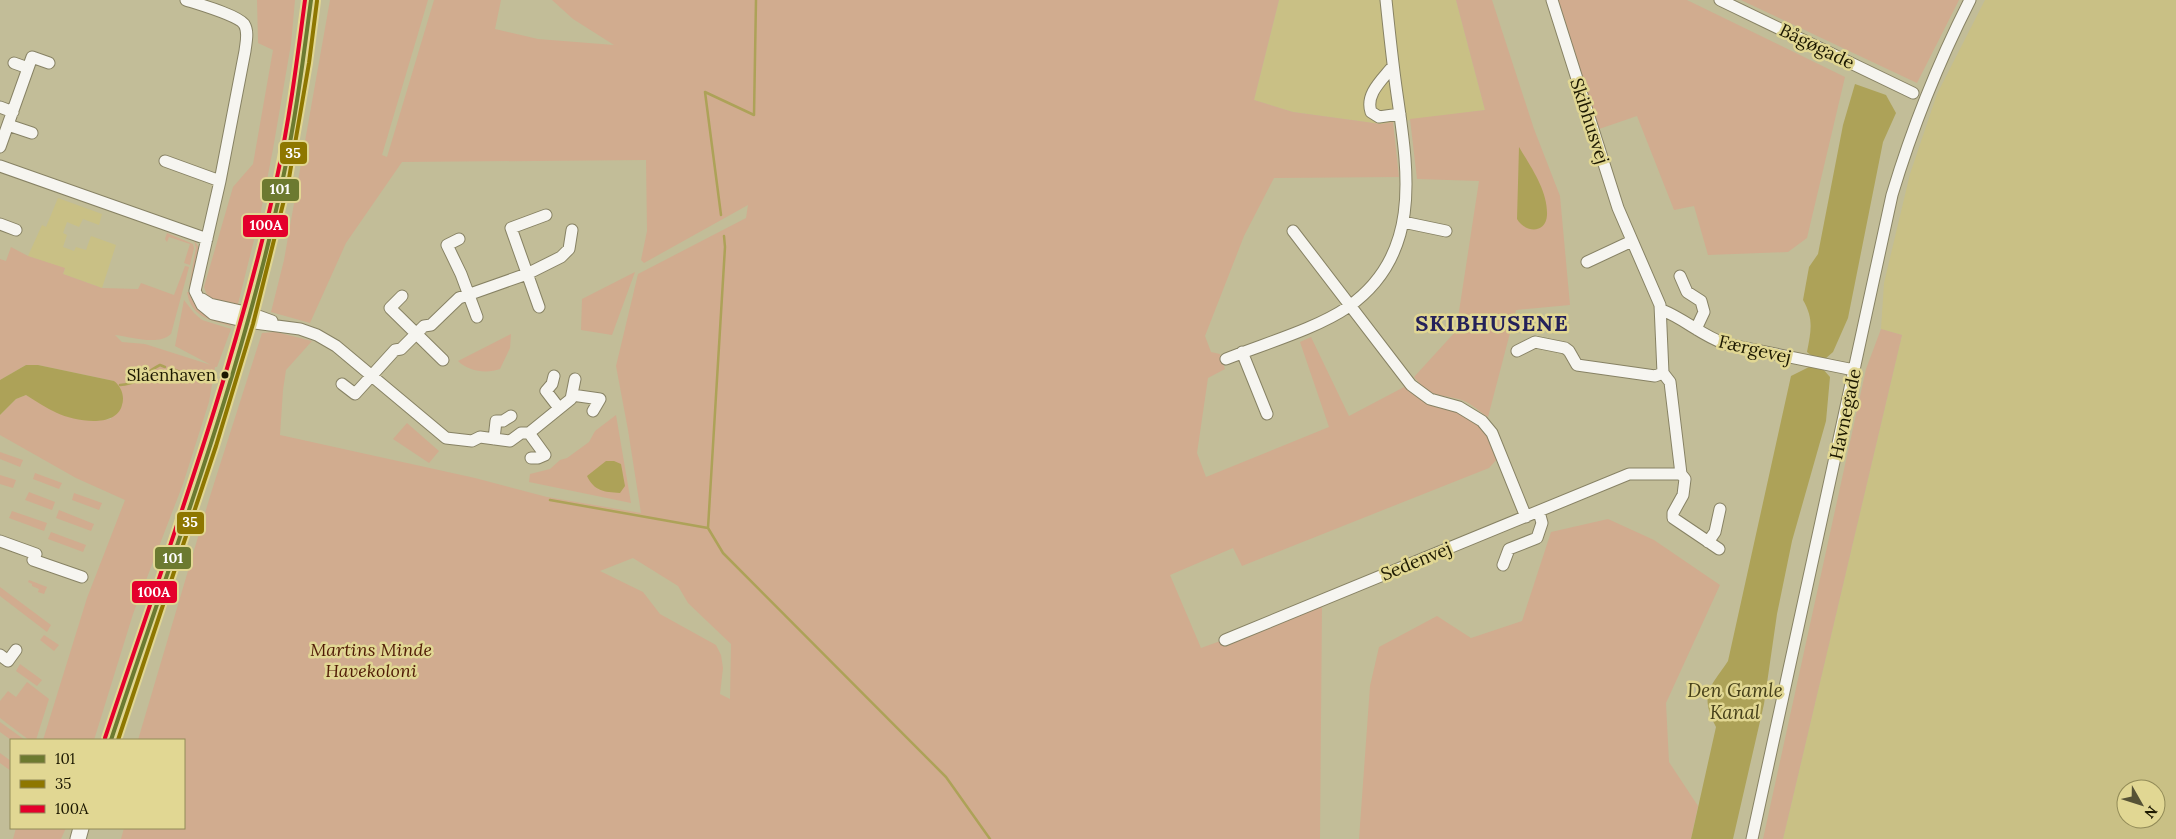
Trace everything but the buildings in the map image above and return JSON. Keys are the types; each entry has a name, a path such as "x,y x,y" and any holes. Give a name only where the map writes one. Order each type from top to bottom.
{"main road":[{"path":"113,738 210,444 249,318 282,183 303,62 311,0"}],"street":[{"path":"186,0 234,18 243,23 247,32 220,181 195,291 202,305 213,314 249,318 317,335 336,346 446,438 472,441 480,437 510,441 521,433 529,433 571,399 575,379"},
{"path":"1226,359 1329,319 1349,306 1374,282 1384,269 1399,238 1407,198 1406,168 1386,0"},
{"name":"Skibhusvej","path":"1552,0 1618,208 1662,310 1663,373 1670,382 1681,474 1685,479 1682,494 1673,513 1674,518 1719,549"},
{"name":"Bågøgade","path":"1720,0 1913,93"},
{"name":"Havnegade","path":"1752,839 1892,195 1924,98 1947,45 1970,0"},
{"path":"0,147 32,57 49,63"},
{"path":"14,63 28,68"},
{"path":"1393,66 1370,96 1368,104 1371,112 1379,117 1400,114"},
{"path":"0,108 13,112"},
{"path":"8,125 32,133"},
{"path":"165,161 220,181"},
{"path":"0,166 207,239"},
{"path":"539,307 511,228 546,215"},
{"path":"1403,222 1446,231"},
{"path":"0,224 16,230"},
{"path":"342,384 355,394 395,350 401,349 424,326 431,325 459,298 527,274 561,258 569,248 572,230"},
{"path":"1293,231 1349,306 1420,393 1430,399 1465,409 1492,433 1526,517"},
{"path":"459,239 447,245 477,318"},
{"path":"1587,262 1632,241"},
{"path":"1680,276 1687,292 1701,301 1704,312 1696,329"},
{"path":"402,296 390,308 443,360"},
{"name":"Færgevej","path":"1662,310 1685,321 1710,338 1726,344 1854,370"},
{"path":"1517,351 1535,342 1565,348 1570,352 1576,365 1655,376 1663,373"},
{"path":"1242,352 1256,403 1266,414"},
{"path":"554,376 552,384 546,391 559,408"},
{"path":"572,395 600,399 593,411"},
{"path":"494,439 496,421 503,421 511,416"},
{"path":"529,433 545,455 531,458"},
{"path":"1503,565 1509,550 1537,538 1542,523 1538,512 1629,474 1681,474"},
{"path":"1708,542 1715,532 1720,509"},
{"name":"Sedenvej","path":"1225,640 1538,512"},
{"path":"0,541 36,554 33,560 82,576"},
{"path":"0,655 8,660 16,650"}],"shaded area":[{"path":"1279,0 1456,0 1485,110 1381,124 1293,112 1254,100"},
{"path":"1985,0 2176,0 2176,839 1783,839 1902,335 1881,329 1884,283 1910,174 1937,94"},
{"path":"58,198 102,214 99,225 83,219 79,227 67,222 63,233 67,235 63,247 74,251 76,247 86,250 91,236 116,245 102,288 63,274 65,269 28,256 42,225 46,227"}],"green space":[{"path":"257,0 295,0 291,44 260,216 238,304 227,305 208,298 204,287 233,187 253,164 273,50 258,43"},
{"name":"Martins Minde Havekoloni","path":"330,0 428,0 382,155 387,157 434,0 501,0 495,29 538,39 614,45 573,19 552,0 1279,0 1254,100 1293,112 1381,124 1393,122 1399,177 1274,178 1244,236 1205,336 1211,352 1220,354 1225,369 1208,378 1197,453 1206,477 1329,427 1300,342 1311,337 1349,416 1406,386 1427,403 1461,414 1476,422 1489,436 1498,458 1489,468 1242,566 1233,548 1170,575 1201,648 1322,604 1320,839 121,839 124,829 185,829 185,739 138,739 211,493 262,333 276,332 312,341 286,370 280,435 475,478 547,497 641,513 616,366 638,274 746,218 748,205 644,263 641,260 647,231 646,160 402,162 346,243 310,323 271,312 284,260","holes":["633,558 678,586 688,603 731,644 730,699 720,694 723,668 721,655 716,645 660,614 643,592 600,571"]},
{"path":"1456,0 1492,0 1534,129 1560,196 1570,305 1516,310 1488,417 1465,401 1431,392 1414,377 1456,331 1479,181 1417,179 1410,119 1485,110"},
{"path":"1558,0 1687,0 1845,77 1807,238 1788,252 1708,255 1694,206 1674,210 1637,116 1599,129"},
{"path":"1741,0 1959,0 1917,83"},
{"path":"167,233 193,244 194,248 190,265 184,263 190,244 169,237 167,242 165,239"},
{"path":"194,240 199,248 189,287 196,248"},
{"path":"11,247 28,256 65,268 63,274 102,288 138,289 141,283 174,295 185,266 189,267 171,334 159,340 115,335 122,342 145,344 211,365 175,346 184,300 202,320 231,329 217,367 215,367 209,402 183,484 133,614 94,739 43,739 87,598 125,500 76,478 0,435 0,415 16,399 26,395 57,411 76,418 87,420 111,419 114,381 38,365 26,365 0,380 0,259 6,261"},
{"path":"635,272 612,335 581,330 582,299"},
{"path":"187,292 190,292 195,305 204,314 231,324 231,326 209,319 197,312 189,300"},
{"path":"1881,329 1902,335 1783,839 1763,839 1866,369"},
{"path":"511,334 510,348 500,369 495,371 478,371 458,361"},
{"path":"616,415 631,503 529,482 530,474 550,469 560,460 567,458 589,442 595,431"},
{"path":"407,423 439,451 429,463 393,439"},
{"path":"0,452 23,460 20,467 0,459"},
{"path":"35,473 62,483 59,489 33,479"},
{"path":"0,475 16,480 13,488 0,484"},
{"path":"29,492 55,502 52,510 25,500"},
{"path":"74,493 102,503 99,510 72,500"},
{"path":"59,510 94,524 91,531 56,518"},
{"path":"12,511 47,523 44,531 9,518"},
{"path":"1608,519 1654,540 1720,585 1666,703 1669,762 1698,806 1691,839 1359,839 1370,686 1379,647 1437,616 1471,638 1522,621 1551,532"},
{"path":"51,532 86,545 83,552 48,539"},
{"path":"29,580 47,587 44,594 38,592 39,589 32,586 28,582"},
{"path":"0,587 51,625 47,632 0,596"},
{"path":"44,635 59,645 54,651 40,640"},
{"path":"20,664 42,680 37,686 16,671"},
{"path":"27,682 49,699 36,739 28,739 0,718 0,701 8,691 16,697"},
{"path":"0,722 24,739 10,739 0,732"},
{"path":"0,753 10,760 10,770 0,763"},
{"path":"16,829 66,829 61,839 13,839"}],"water":[{"name":"Den Gamle Kanal","path":"1855,84 1886,95 1896,113 1883,142 1848,318 1833,352 1825,359 1822,368 1830,377 1826,421 1792,541 1777,614 1764,704 1733,839 1691,839 1716,727 1708,707 1709,692 1728,661 1791,376 1811,366 1813,357 1807,352 1811,325 1809,313 1803,300 1809,267 1818,254 1843,125"},
{"path":"1519,147 1542,188 1547,206 1546,221 1543,226 1535,229 1525,227 1517,219"},
{"path":"26,365 38,365 114,381 122,392 122,405 118,413 112,418 94,421 83,420 57,413 26,395 16,399 0,415 0,380"},
{"path":"606,461 614,461 621,464 625,486 620,493 596,488 587,476"}],"waterway":[{"path":"721,215 705,92 754,115 756,0"},
{"path":"724,236 725,247 708,528 723,553 946,777 990,839"},
{"path":"120,385 134,382 160,365 165,367"},
{"path":"175,370 202,381"},
{"path":"550,500 708,528"}],"transit line":[{"name":"100A","path":"105,738 198,463 220,393 259,253 281,160 305,0"},
{"name":"101","path":"111,739 204,464 247,324 266,254 287,160 311,0"},
{"name":"35","path":"118,739 216,446 253,324 288,184 309,63 317,1"}],"place":[{"name":"Slåenhaven","path":"225,375"}],"district":[{"name":"SKIBHUSENE","path":"1492,323"}]}
